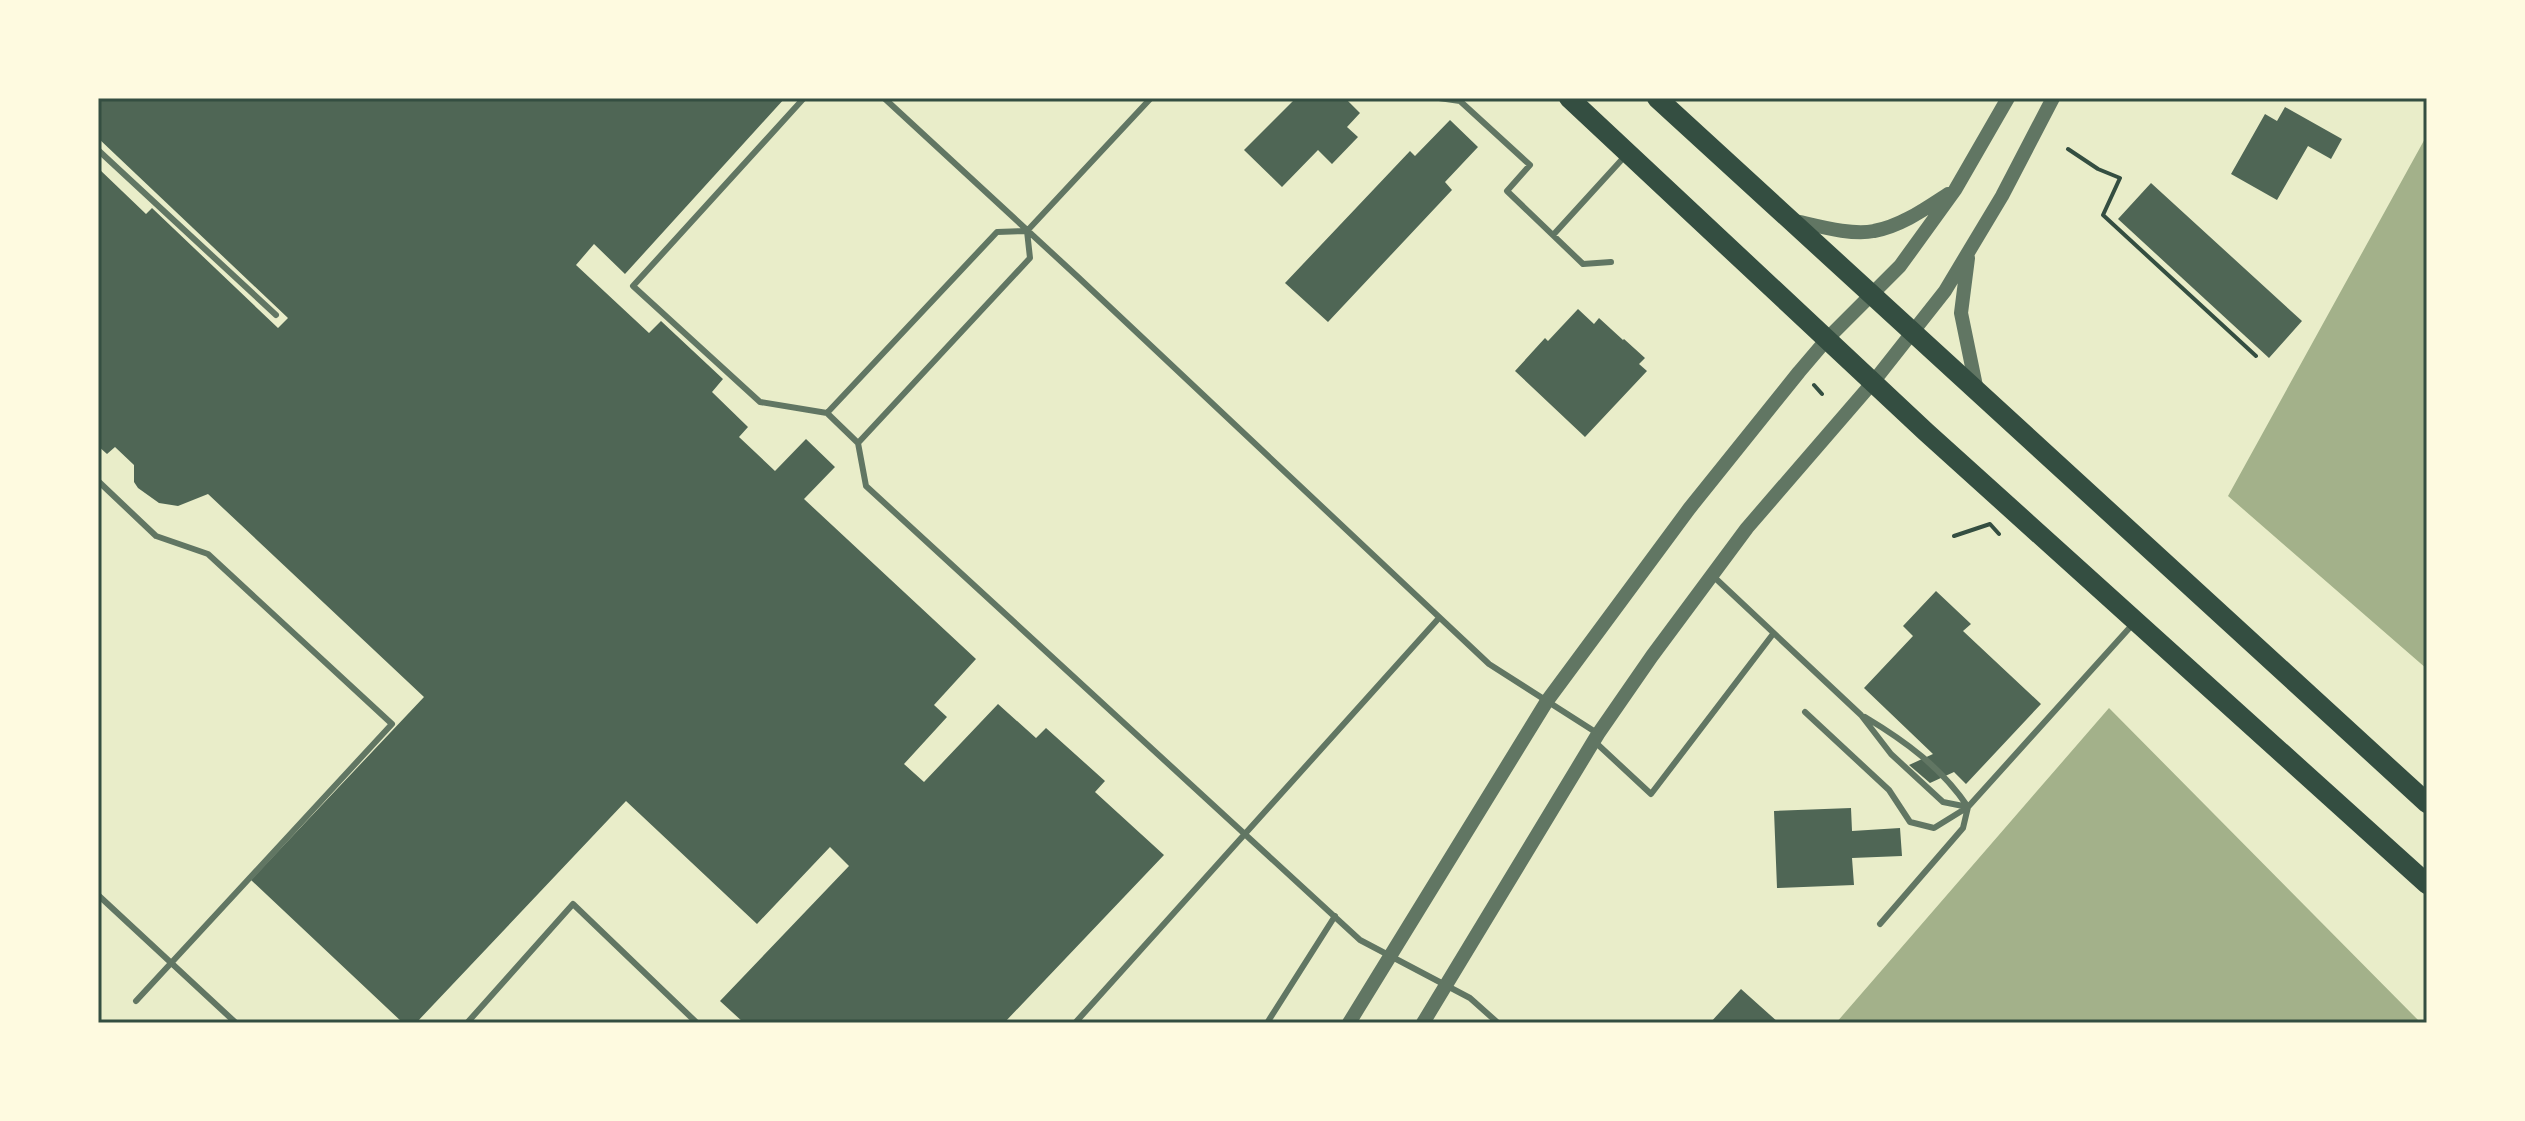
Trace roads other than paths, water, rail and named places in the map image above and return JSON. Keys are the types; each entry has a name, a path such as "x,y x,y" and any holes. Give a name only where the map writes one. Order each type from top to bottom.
{"main road":[{"path":"1569,98 1926,432 2427,884"},
{"path":"1657,98 2427,803"}],"street":[{"path":"1349,1023 1547,701 1689,509 1828,338 1900,266 1955,190 2008,98"},
{"path":"1423,1023 1596,737 1747,528 1874,381 1945,291 2002,196 2053,98"},
{"path":"1790,220 1872,232 1906,220 1955,190"},
{"path":"1969,254 1961,313 1978,392"}],"lane":[{"path":"804,98 633,286 760,402 827,413 858,443 866,486 1360,940 1470,998 1498,1023"},
{"path":"884,98 1489,664 1596,737 1651,794 1773,634"},
{"path":"827,413 997,232 1027,231 1151,98"},
{"path":"1439,98 1460,101 1530,165 1507,191 1583,264 1611,262"},
{"path":"98,150 276,315"},
{"path":"1554,234 1628,153"},
{"path":"858,443 1030,258 1027,231"},
{"path":"98,481 156,536 208,554 392,724 136,1001"},
{"path":"1712,575 1861,715 1904,740 1955,788 1968,807 1963,828 1880,924"},
{"path":"1075,1023 1439,618"},
{"path":"1805,712 1889,790 1910,822 1934,828 1968,807 2136,621"},
{"path":"1861,715 1891,754 1943,802 1968,807"},
{"path":"98,895 236,1023"},
{"path":"467,1023 573,904 697,1023"},
{"path":"1267,1023 1335,916"}]}
